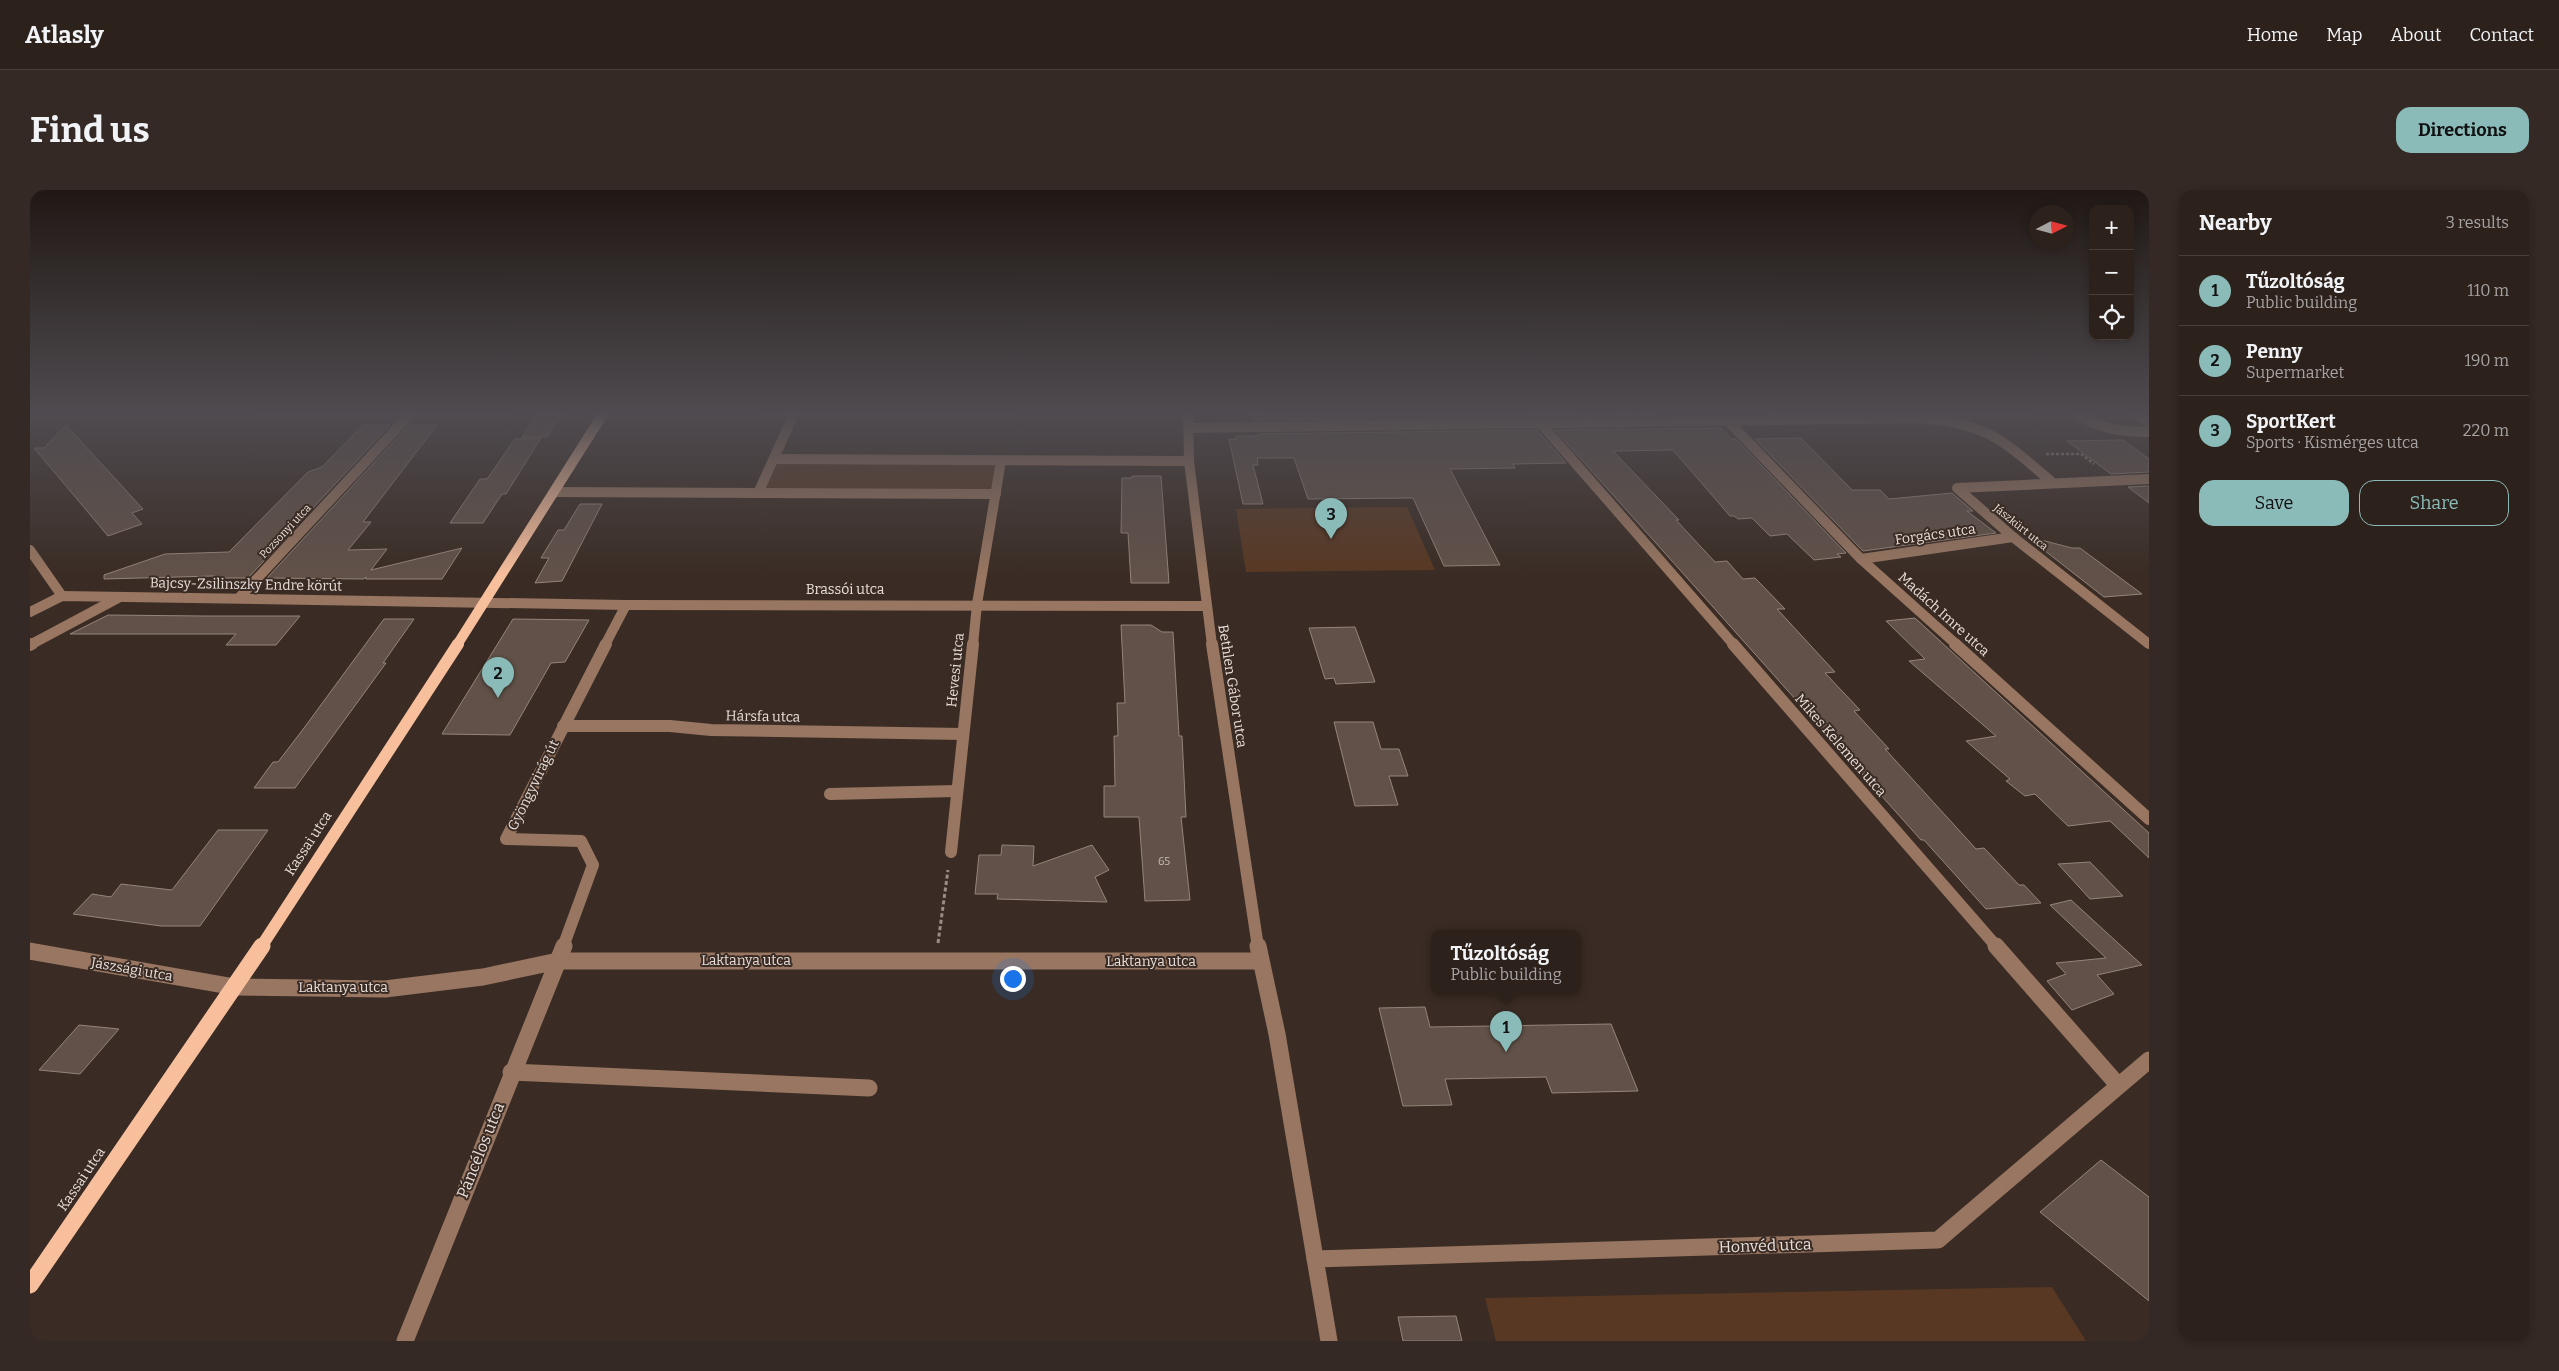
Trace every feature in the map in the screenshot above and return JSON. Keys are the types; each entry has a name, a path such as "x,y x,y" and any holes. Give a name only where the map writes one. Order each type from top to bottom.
{"main road":[{"name":"Kassai utca","path":"30,1284 235,986 485,603 570,468"}],"street":[{"name":"Pozsonyi utca","path":"239,598 360,468"},
{"path":"758,493 770,468"},
{"name":"Hevesi utca","path":"951,852 977,604 1000,468"},
{"name":"Bethlen Gábor utca","path":"1190,468 1206,606 1260,962 1277,1034 1329,1341"},
{"name":"Mikes Kelemen utca","path":"1579,468 2118,1085"},
{"name":"Madách Imre utca","path":"1772,468 1861,559 2149,820"},
{"path":"2034,468 2053,483 2149,479"},
{"name":"Jászkürt utca","path":"2053,483 1957,488 1965,498 2149,644"},
{"path":"555,492 996,494"},
{"name":"Forgács utca","path":"1861,559 2013,537"},
{"path":"30,550 62,596 30,612"},
{"name":"Bajcsy-Zsilinszky Endre körút","path":"62,596 485,603"},
{"path":"30,645 118,598"},
{"name":"Brassói utca","path":"485,603 1206,606"},
{"name":"Gyöngyvirág út","path":"558,961 593,865 581,841 506,839 562,726 626,605"},
{"name":"Hársfa utca","path":"562,726 670,726 711,730 963,734"},
{"path":"830,794 956,791"},
{"name":"Jászsági utca","path":"30,951 235,986"},
{"name":"Laktanya utca","path":"235,986 385,988 483,978 558,961 1260,962"},
{"name":"Páncélos utca","path":"405,1341 511,1072 558,961"},
{"name":"Honvéd utca","path":"1315,1259 1938,1240 2149,1060"},
{"path":"511,1072 869,1088"}],"path":[{"path":"2099,468 2117,481"},
{"path":"936,961 951,852"}],"shaded area":[{"path":"775,468 997,468 993,492 763,492"},
{"path":"1407,507 1435,570 1246,572 1236,509"},
{"path":"2052,1287 2086,1341 1496,1341 1485,1298"}],"building":[{"path":"51,468 105,468 143,509 132,513 142,524 108,536"},
{"path":"320,468 350,468 248,578 212,578 214,576 104,579 104,575 165,554 229,552 308,472"},
{"path":"369,468 404,468 363,522 371,522 348,550 387,549 371,570 462,548 442,579 366,579 366,577 364,579 267,578"},
{"path":"495,468 522,468 506,494 502,494 483,523 450,523 480,479 487,479"},
{"path":"1235,468 1254,468 1263,504 1243,504"},
{"path":"1297,468 1515,468 1450,469 1500,565 1444,566 1413,498 1308,499"},
{"path":"1589,468 1629,468 1679,520 1676,520 1715,562 1727,561 1743,579 1755,578 1785,609 1777,609 1835,672 1825,673 1860,710 1854,711 1889,749 1885,749 1976,849 1984,848 2019,885 2024,885 2041,903 1986,909 1924,840 1921,840"},
{"path":"1688,468 1764,468 1846,553 1837,554 1841,557 1814,560 1787,534 1770,536 1752,518 1738,519 1730,516"},
{"path":"1783,468 1830,468 1852,490 1880,490 1889,499 1952,493 1973,511 1967,511 1996,533 1863,551"},
{"path":"2103,468 2149,468 2149,472 2111,474"},
{"path":"1132,476 1161,476 1169,583 1131,583 1128,533 1121,533 1122,478 1132,478"},
{"path":"2149,486 2149,503 2128,487"},
{"path":"580,504 602,504 562,581 535,583 549,558 541,558 558,530 564,530"},
{"path":"2026,536 2072,548 2080,548 2142,594 2104,597"},
{"path":"108,615 300,616 276,645 226,645 236,634 70,634"},
{"path":"1915,618 2149,833 2149,858 2110,821 2068,826 2035,794 2025,796 2006,781 2010,779 1966,741 1996,736 1909,661 1925,659 1886,621"},
{"path":"384,619 414,619 383,663 386,663 295,788 254,788 273,762 278,762"},
{"path":"513,619 589,620 565,662 551,663 510,735 442,734"},
{"path":"1121,625 1151,625 1162,632 1173,632 1179,736 1182,736 1186,817 1181,817 1190,900 1145,901 1139,817 1104,817 1104,786 1115,786 1114,736 1118,736 1117,703 1125,703"},
{"path":"1355,627 1375,682 1336,684 1334,678 1325,679 1309,628"},
{"path":"1334,722 1373,722 1381,749 1399,749 1408,776 1389,776 1398,805 1355,806"},
{"path":"218,830 268,830 200,926 161,926 73,914 92,894 111,897 121,884 172,890"},
{"path":"1002,845 1034,846 1033,866 1092,845 1109,870 1095,877 1107,902 997,899 998,894 975,894 979,855 1001,855"},
{"path":"2090,862 2123,896 2090,899 2058,864"},
{"path":"2071,900 2142,965 2097,975 2114,994 2072,1010 2047,981 2066,974 2056,963 2106,958 2050,905"},
{"path":"1425,1007 1430,1027 1611,1024 1638,1091 1552,1093 1546,1077 1445,1079 1452,1105 1403,1106 1379,1008"},
{"path":"79,1025 119,1029 80,1074 39,1070"},
{"path":"2101,1160 2149,1197 2149,1301 2040,1212"},
{"path":"1456,1316 1462,1341 1403,1341 1398,1317"}],"place":[{"name":"SportKert","path":"1331,539"},
{"name":"Penny","path":"498,698"},
{"name":"Tűzoltóság","path":"1506,1052"}]}
